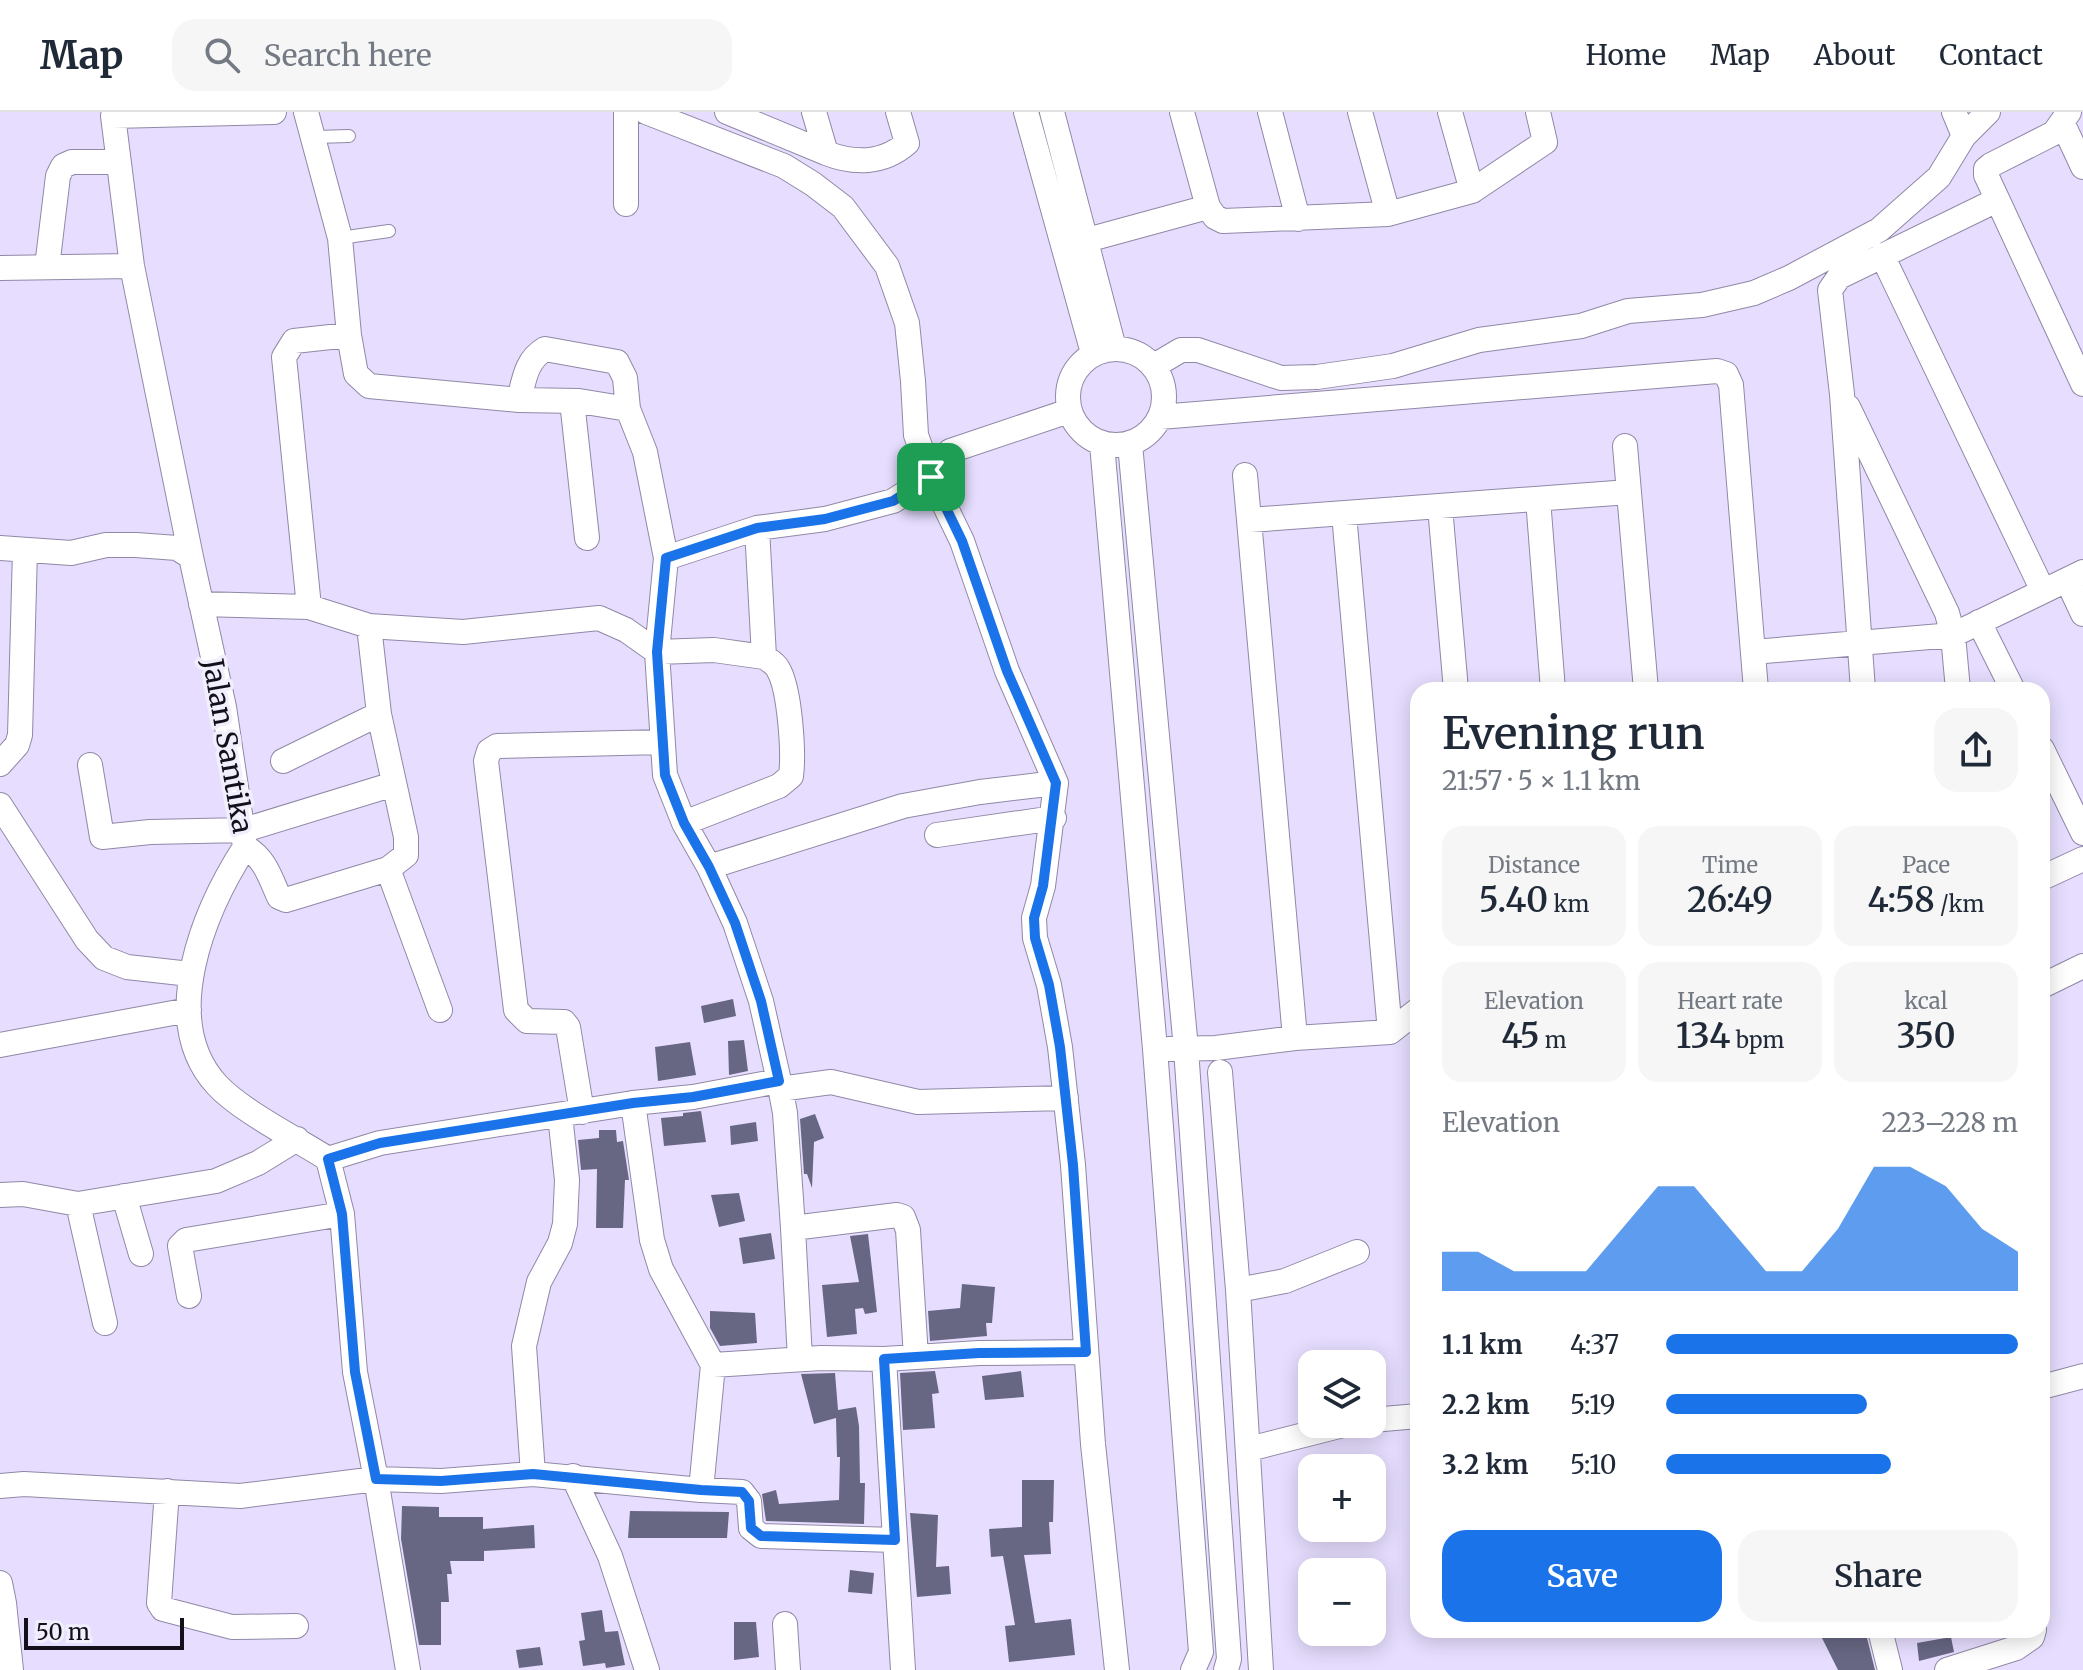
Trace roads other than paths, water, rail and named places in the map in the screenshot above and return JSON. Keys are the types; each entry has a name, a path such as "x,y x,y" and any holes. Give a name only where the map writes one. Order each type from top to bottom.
{"street":[{"path":"112,114 274,112"},
{"path":"306,112 340,238 356,374 369,386 519,400 572,401 628,409"},
{"path":"626,112 626,204"},
{"path":"646,112 784,166 843,207 887,266 907,323 916,435 931,477 962,541 1007,671 1056,783 1043,886 1034,918 1035,938 1049,985 1066,1098 1086,1352 1117,1670"},
{"path":"727,112 845,161 881,159 896,153 907,143 898,112"},
{"path":"814,112 826,153"},
{"path":"1026,112 1104,350"},
{"path":"1052,112 1087,240 1104,350"},
{"path":"1182,112 1208,207 1215,217 1223,221 1388,214 1472,191 1545,142 1538,112"},
{"path":"1270,112 1298,219"},
{"path":"1360,112 1388,214"},
{"path":"1450,112 1472,191"},
{"path":"1954,112 1964,136"},
{"path":"1154,366 1181,350 1198,350 1281,378 1317,377 1393,366 1479,340 1581,326 1628,311 1702,305 1754,293 1879,230 1939,177 1964,136 1988,112"},
{"name":"Jalan Santika","path":"112,114 132,266 224,707 244,839 209,912 190,974 189,1010 195,1045 206,1070 218,1086 328,1159"},
{"path":"2065,117 2083,167"},
{"path":"2065,117 2054,133 1986,169 1997,200 2083,384"},
{"path":"47,267 58,176 63,166 72,162 118,162"},
{"path":"1862,682 1842,394 1830,290 1839,277 1997,200"},
{"path":"1087,240 1208,207"},
{"path":"1882,255 2043,591"},
{"path":"0,268 132,266"},
{"path":"309,607 284,357 294,341 349,335"},
{"path":"519,400 530,363 536,354 545,349 617,362 625,378 628,409 645,452 666,558 657,652 665,775 684,823 735,923 761,1001 785,1113 800,1359"},
{"path":"1104,350 1136,352 1154,366 1164,391 1160,417 1148,434 1130,444 1102,444 1081,431 1069,411 1067,388 1076,368 1104,350"},
{"path":"1160,417 1701,372 1722,373 1731,385 1755,682"},
{"path":"1842,394 1945,606 1953,635 1957,682"},
{"path":"572,401 587,538"},
{"path":"666,558 757,528 825,519 893,501 931,477 950,451 1069,411"},
{"path":"1102,444 1155,1049 1201,1652 1193,1670"},
{"path":"1130,444 1186,1049 1229,1659 1226,1670"},
{"path":"1625,446 1645,682"},
{"path":"1245,475 1295,1038"},
{"path":"1250,520 1629,492"},
{"path":"1538,499 1552,682"},
{"path":"1440,507 1455,682"},
{"path":"1344,514 1390,1032"},
{"path":"757,528 764,657"},
{"path":"0,548 71,553 106,545 136,545 177,548 191,557"},
{"path":"0,764 17,745 20,735 25,550"},
{"path":"1753,652 1953,635 2075,576 2083,614"},
{"path":"201,604 309,607 369,626 463,632 599,618 626,630 657,652 714,650 764,657 777,665 784,682 794,759 791,776 779,786 684,823"},
{"path":"1979,622 2009,682"},
{"path":"244,839 265,864 279,897 286,900 388,869 406,855 406,837 379,714 369,626"},
{"path":"283,761 379,714"},
{"path":"533,1474 524,1346 529,1314 539,1282 560,1243 565,1224 571,1113 568,1027 564,1022 527,1021 520,1018 516,1010 486,761 489,751 497,746 662,742"},
{"path":"90,765 102,837 150,832 244,839 394,784"},
{"path":"2050,765 2083,833"},
{"path":"709,867 903,806 1056,783"},
{"path":"0,805 87,940 104,958 127,967 190,974"},
{"path":"937,835 1054,818"},
{"path":"2050,874 2083,859"},
{"path":"388,869 440,1010"},
{"path":"2050,982 2083,966"},
{"path":"0,1045 189,1010"},
{"path":"1155,1049 1390,1032 1410,1018"},
{"path":"1220,1072 1249,1449 1261,1670"},
{"path":"408,1670 355,1372 342,1214 328,1159 380,1143 633,1103 779,1085 831,1082 918,1102 1066,1098"},
{"path":"633,1103 656,1254 661,1269 713,1365 701,1490"},
{"path":"0,1195 23,1194 78,1204 216,1181 258,1163 297,1139"},
{"path":"124,1196 141,1254"},
{"path":"78,1204 105,1323"},
{"path":"189,1296 180,1246 186,1240 342,1214"},
{"path":"793,1228 903,1217 910,1248 916,1357"},
{"path":"1238,1290 1285,1281 1357,1252"},
{"path":"713,1365 800,1359 1086,1352"},
{"path":"884,1359 903,1670"},
{"path":"2050,1385 2083,1376"},
{"path":"1386,1419 1410,1417"},
{"path":"1249,1449 1298,1436"},
{"path":"0,1486 24,1484 240,1496 376,1479 441,1481 533,1474 573,1476 742,1492 746,1495 751,1528 761,1536 895,1540"},
{"path":"573,1476 610,1556 647,1670"},
{"path":"167,1491 159,1603 163,1609 232,1627 296,1626"},
{"path":"0,1583 11,1670"},
{"path":"785,1624 788,1670"},
{"path":"1882,1638 1890,1670"},
{"path":"1947,1670 2016,1648 2031,1638"}],"lane":[{"path":"315,137 349,136"},
{"path":"340,238 389,231"}]}
